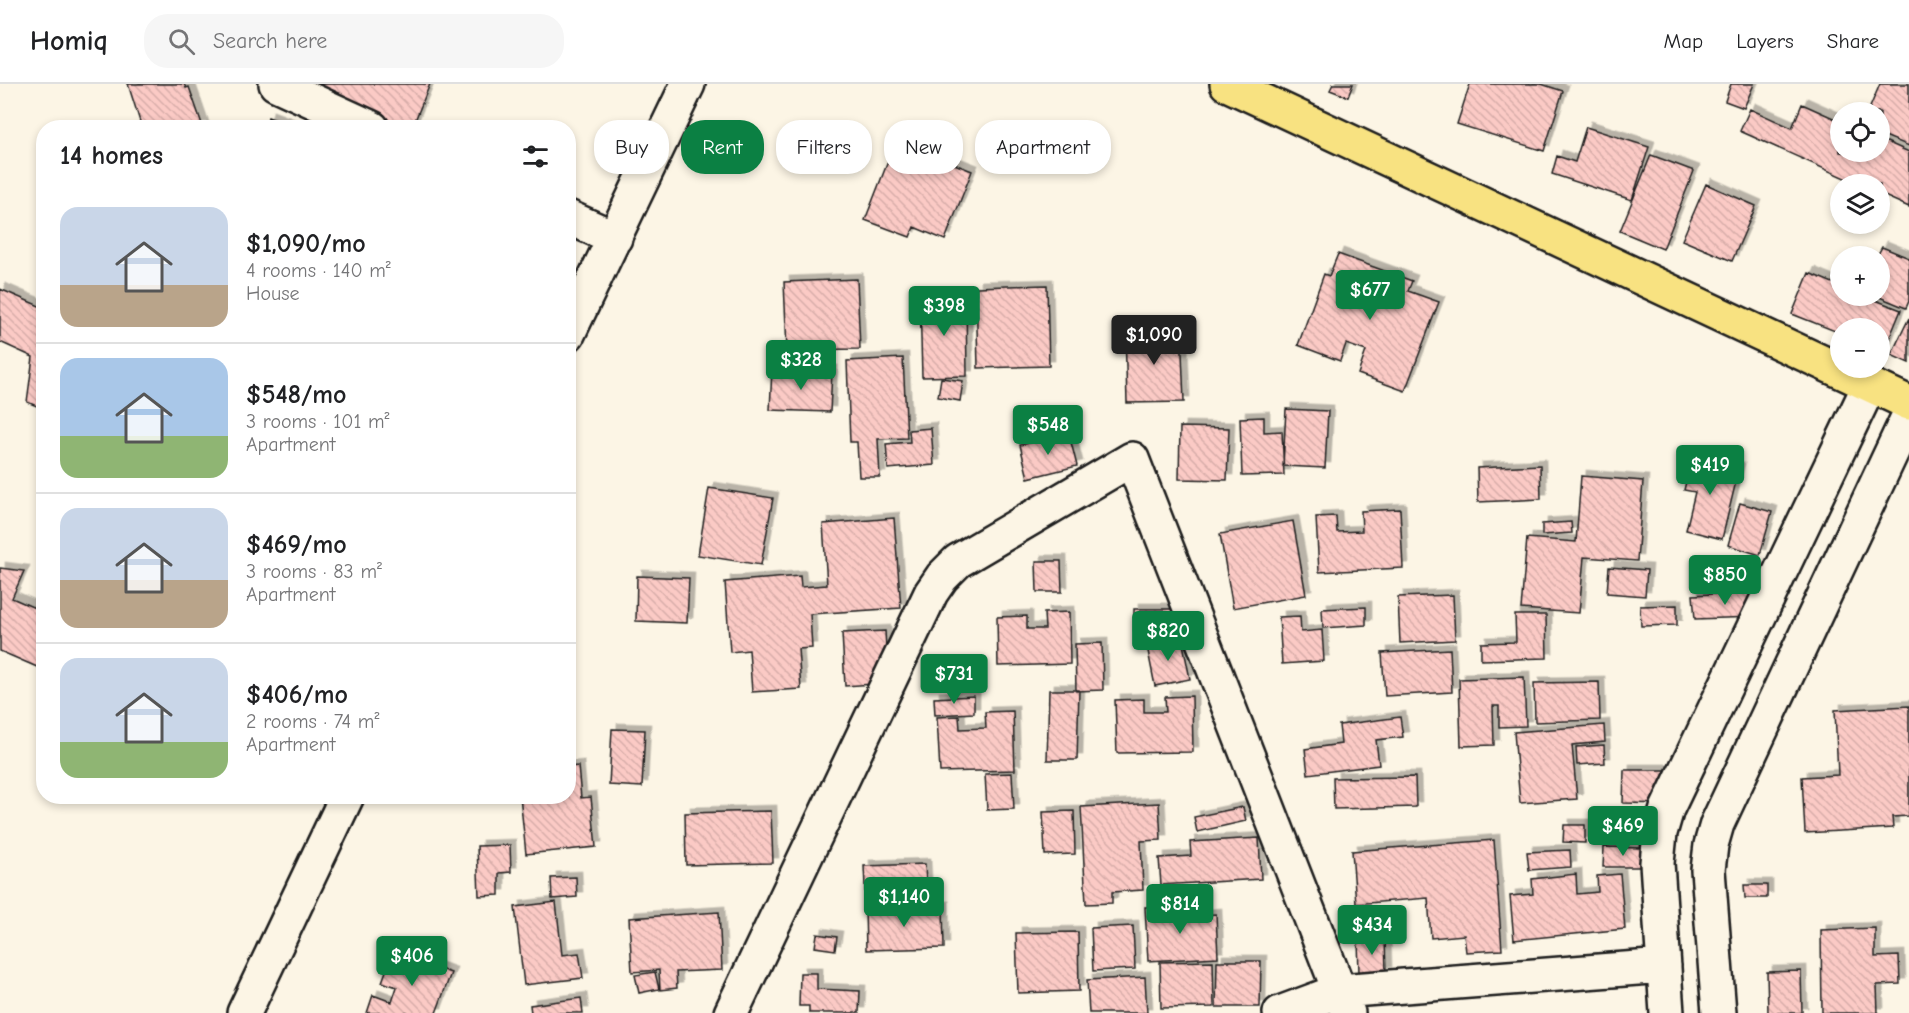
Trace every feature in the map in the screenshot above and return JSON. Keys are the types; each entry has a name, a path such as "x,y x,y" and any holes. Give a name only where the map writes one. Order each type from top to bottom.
{"main road":[{"path":"1227,84 1909,403"}],"street":[{"path":"276,84 355,120"},
{"path":"576,318 688,84"},
{"path":"576,221 615,238"},
{"path":"1667,1013 1657,862 1660,833 1667,809 1870,384"},
{"path":"1719,1013 1708,870 1711,845 1717,824 1909,415"},
{"path":"731,1013 931,593 942,577 958,561 1132,459 1343,1002"},
{"path":"244,1013 343,804"},
{"path":"1280,1013 1343,1002 1664,966"}],"building":[{"path":"128,84 184,84 186,88 189,87 201,120 139,120"},
{"path":"301,84 430,84 415,120 385,120"},
{"path":"1333,84 1353,84 1348,97 1330,90"},
{"path":"1470,84 1541,84 1563,91 1544,151 1457,124"},
{"path":"1731,84 1754,84 1744,108 1725,101"},
{"path":"1880,84 1909,84 1909,146 1890,138 1890,102 1872,102"},
{"path":"1802,104 1830,117 1830,162 1890,162 1890,143 1909,152 1909,207 1890,198 1890,174 1836,174 1740,131 1750,109 1792,128"},
{"path":"1586,127 1649,147 1632,200 1552,174 1557,156 1575,162"},
{"path":"1651,155 1694,171 1663,249 1620,231"},
{"path":"963,167 972,171 945,240 914,227 910,237 865,220 884,172 884,174 963,174"},
{"path":"1706,184 1756,206 1732,261 1682,240"},
{"path":"1890,250 1909,258 1909,301 1906,308 1890,301"},
{"path":"1338,254 1412,281 1408,291 1439,302 1405,391 1358,374 1366,351 1346,344 1340,361 1298,345 1324,274 1329,276"},
{"path":"1809,273 1830,282 1830,306 1890,306 1901,310 1890,337 1890,318 1830,318 1830,329 1792,314"},
{"path":"857,279 860,349 787,350 784,282"},
{"path":"1047,285 1049,366 978,368 976,287"},
{"path":"0,289 36,305 36,406 27,402 33,357 0,342"},
{"path":"966,297 967,376 922,377 920,298"},
{"path":"1909,318 1909,363 1891,355"},
{"path":"1181,328 1184,402 1127,403 1125,330"},
{"path":"903,358 907,438 878,439 880,477 859,477 857,442 850,442 847,361"},
{"path":"772,369 832,371 830,412 770,410"},
{"path":"941,378 963,381 960,401 938,397"},
{"path":"1286,409 1328,411 1325,468 1283,466"},
{"path":"1264,417 1264,432 1282,431 1284,475 1242,476 1240,418"},
{"path":"1180,427 1229,428 1227,480 1179,479"},
{"path":"931,428 934,465 888,469 886,444 910,442 909,430"},
{"path":"1069,434 1077,466 1028,478 1020,445"},
{"path":"1692,457 1739,469 1722,539 1686,530 1695,492 1684,490"},
{"path":"1540,465 1541,499 1478,502 1477,468"},
{"path":"1581,476 1643,481 1637,561 1584,557 1579,613 1521,609 1527,538 1576,542"},
{"path":"709,488 773,498 761,565 698,555"},
{"path":"1740,503 1772,512 1760,555 1728,545"},
{"path":"1400,509 1403,568 1319,572 1316,517 1336,516 1337,532 1362,531 1361,511"},
{"path":"894,518 901,608 810,614 812,648 798,649 801,689 752,692 749,650 730,652 725,582 800,576 801,587 827,585 823,524"},
{"path":"1293,521 1306,595 1233,608 1220,534"},
{"path":"1571,522 1572,533 1542,535 1542,524"},
{"path":"1036,561 1061,561 1062,592 1037,592"},
{"path":"1609,567 1647,570 1645,596 1607,593"},
{"path":"0,568 24,571 12,598 36,608 36,667 0,651"},
{"path":"637,576 689,578 687,623 636,621"},
{"path":"1755,592 1755,617 1695,619 1693,595"},
{"path":"1453,595 1455,640 1400,643 1398,597"},
{"path":"1677,605 1677,625 1641,626 1640,606"},
{"path":"1366,607 1366,625 1323,628 1322,609"},
{"path":"1134,609 1174,609 1174,631 1134,631"},
{"path":"1069,612 1070,664 998,666 997,617 1027,616 1027,629 1045,629 1044,613"},
{"path":"1515,615 1546,615 1547,658 1481,660 1481,643 1516,642"},
{"path":"1300,616 1301,632 1322,630 1324,661 1282,664 1279,617"},
{"path":"885,631 888,683 845,686 842,633"},
{"path":"1182,639 1190,679 1155,686 1147,646"},
{"path":"1102,643 1103,690 1076,691 1075,644"},
{"path":"1450,649 1452,692 1385,696 1382,653"},
{"path":"1524,677 1526,726 1499,727 1499,706 1493,706 1494,745 1461,746 1459,679"},
{"path":"1599,682 1600,720 1535,722 1534,683"},
{"path":"1049,690 1079,690 1077,760 1047,760"},
{"path":"974,696 974,713 935,715 934,698"},
{"path":"1192,696 1193,752 1117,753 1115,700 1144,699 1144,712 1166,712 1165,697"},
{"path":"1909,706 1909,816 1892,817 1893,828 1805,833 1802,777 1838,775 1835,710"},
{"path":"1013,711 1015,770 940,772 937,717 959,716 960,729 986,728 985,712"},
{"path":"1400,717 1403,737 1376,740 1379,765 1308,774 1305,749 1341,744 1339,725"},
{"path":"1604,725 1605,742 1572,745 1577,799 1520,803 1514,732"},
{"path":"612,729 645,730 642,787 609,785"},
{"path":"1604,745 1605,763 1577,765 1576,747"},
{"path":"576,766 578,766 581,798 591,797 596,847 526,854 521,804 576,804"},
{"path":"1624,770 1668,770 1668,804 1623,803"},
{"path":"1012,773 1014,809 987,810 985,774"},
{"path":"1415,777 1416,807 1334,809 1333,778"},
{"path":"1159,803 1161,840 1141,841 1143,890 1112,892 1112,903 1086,904 1081,807"},
{"path":"1243,807 1246,821 1197,832 1194,817"},
{"path":"771,811 773,863 686,865 685,813"},
{"path":"1074,811 1075,854 1045,855 1043,812"},
{"path":"1564,825 1585,825 1585,843 1563,842"},
{"path":"1259,838 1261,879 1161,885 1159,858 1191,856 1190,842"},
{"path":"1494,840 1502,950 1466,952 1464,935 1431,938 1428,898 1356,904 1352,851"},
{"path":"510,845 511,872 499,873 499,895 479,896 477,846"},
{"path":"1604,847 1642,848 1642,867 1603,867"},
{"path":"1570,850 1571,867 1529,870 1527,852"},
{"path":"925,864 927,904 866,906 864,866"},
{"path":"1576,874 1577,894 1598,892 1597,876 1620,874 1625,929 1514,940 1510,896 1533,894 1532,879"},
{"path":"576,877 577,897 552,899 551,878"},
{"path":"1744,885 1767,885 1767,898 1745,898"},
{"path":"556,902 562,955 579,953 583,978 524,985 515,907"},
{"path":"1175,906 1175,917 1216,914 1218,957 1148,961 1145,907"},
{"path":"943,907 944,948 866,950 865,908"},
{"path":"719,912 722,970 676,972 677,988 660,990 659,970 632,972 629,918"},
{"path":"1133,926 1135,969 1093,971 1091,928"},
{"path":"1875,928 1875,957 1899,956 1900,984 1877,985 1878,1013 1822,1013 1821,930"},
{"path":"1078,932 1079,991 1018,993 1016,933"},
{"path":"817,934 837,937 835,950 815,947"},
{"path":"1385,938 1386,972 1359,973 1358,940"},
{"path":"393,952 451,973 436,1013 367,1013 373,995 392,1002 397,987 382,982"},
{"path":"1213,961 1214,1007 1161,1008 1160,962"},
{"path":"1217,961 1261,961 1260,1007 1216,1007"},
{"path":"1801,971 1802,1013 1768,1013 1767,972"},
{"path":"655,972 659,989 639,993 635,975"},
{"path":"800,973 817,973 817,989 860,991 859,1013 809,1013 809,1006 799,1006"},
{"path":"1145,977 1147,1013 1089,1013 1087,980"},
{"path":"581,998 583,1013 531,1013 530,1005"}]}
